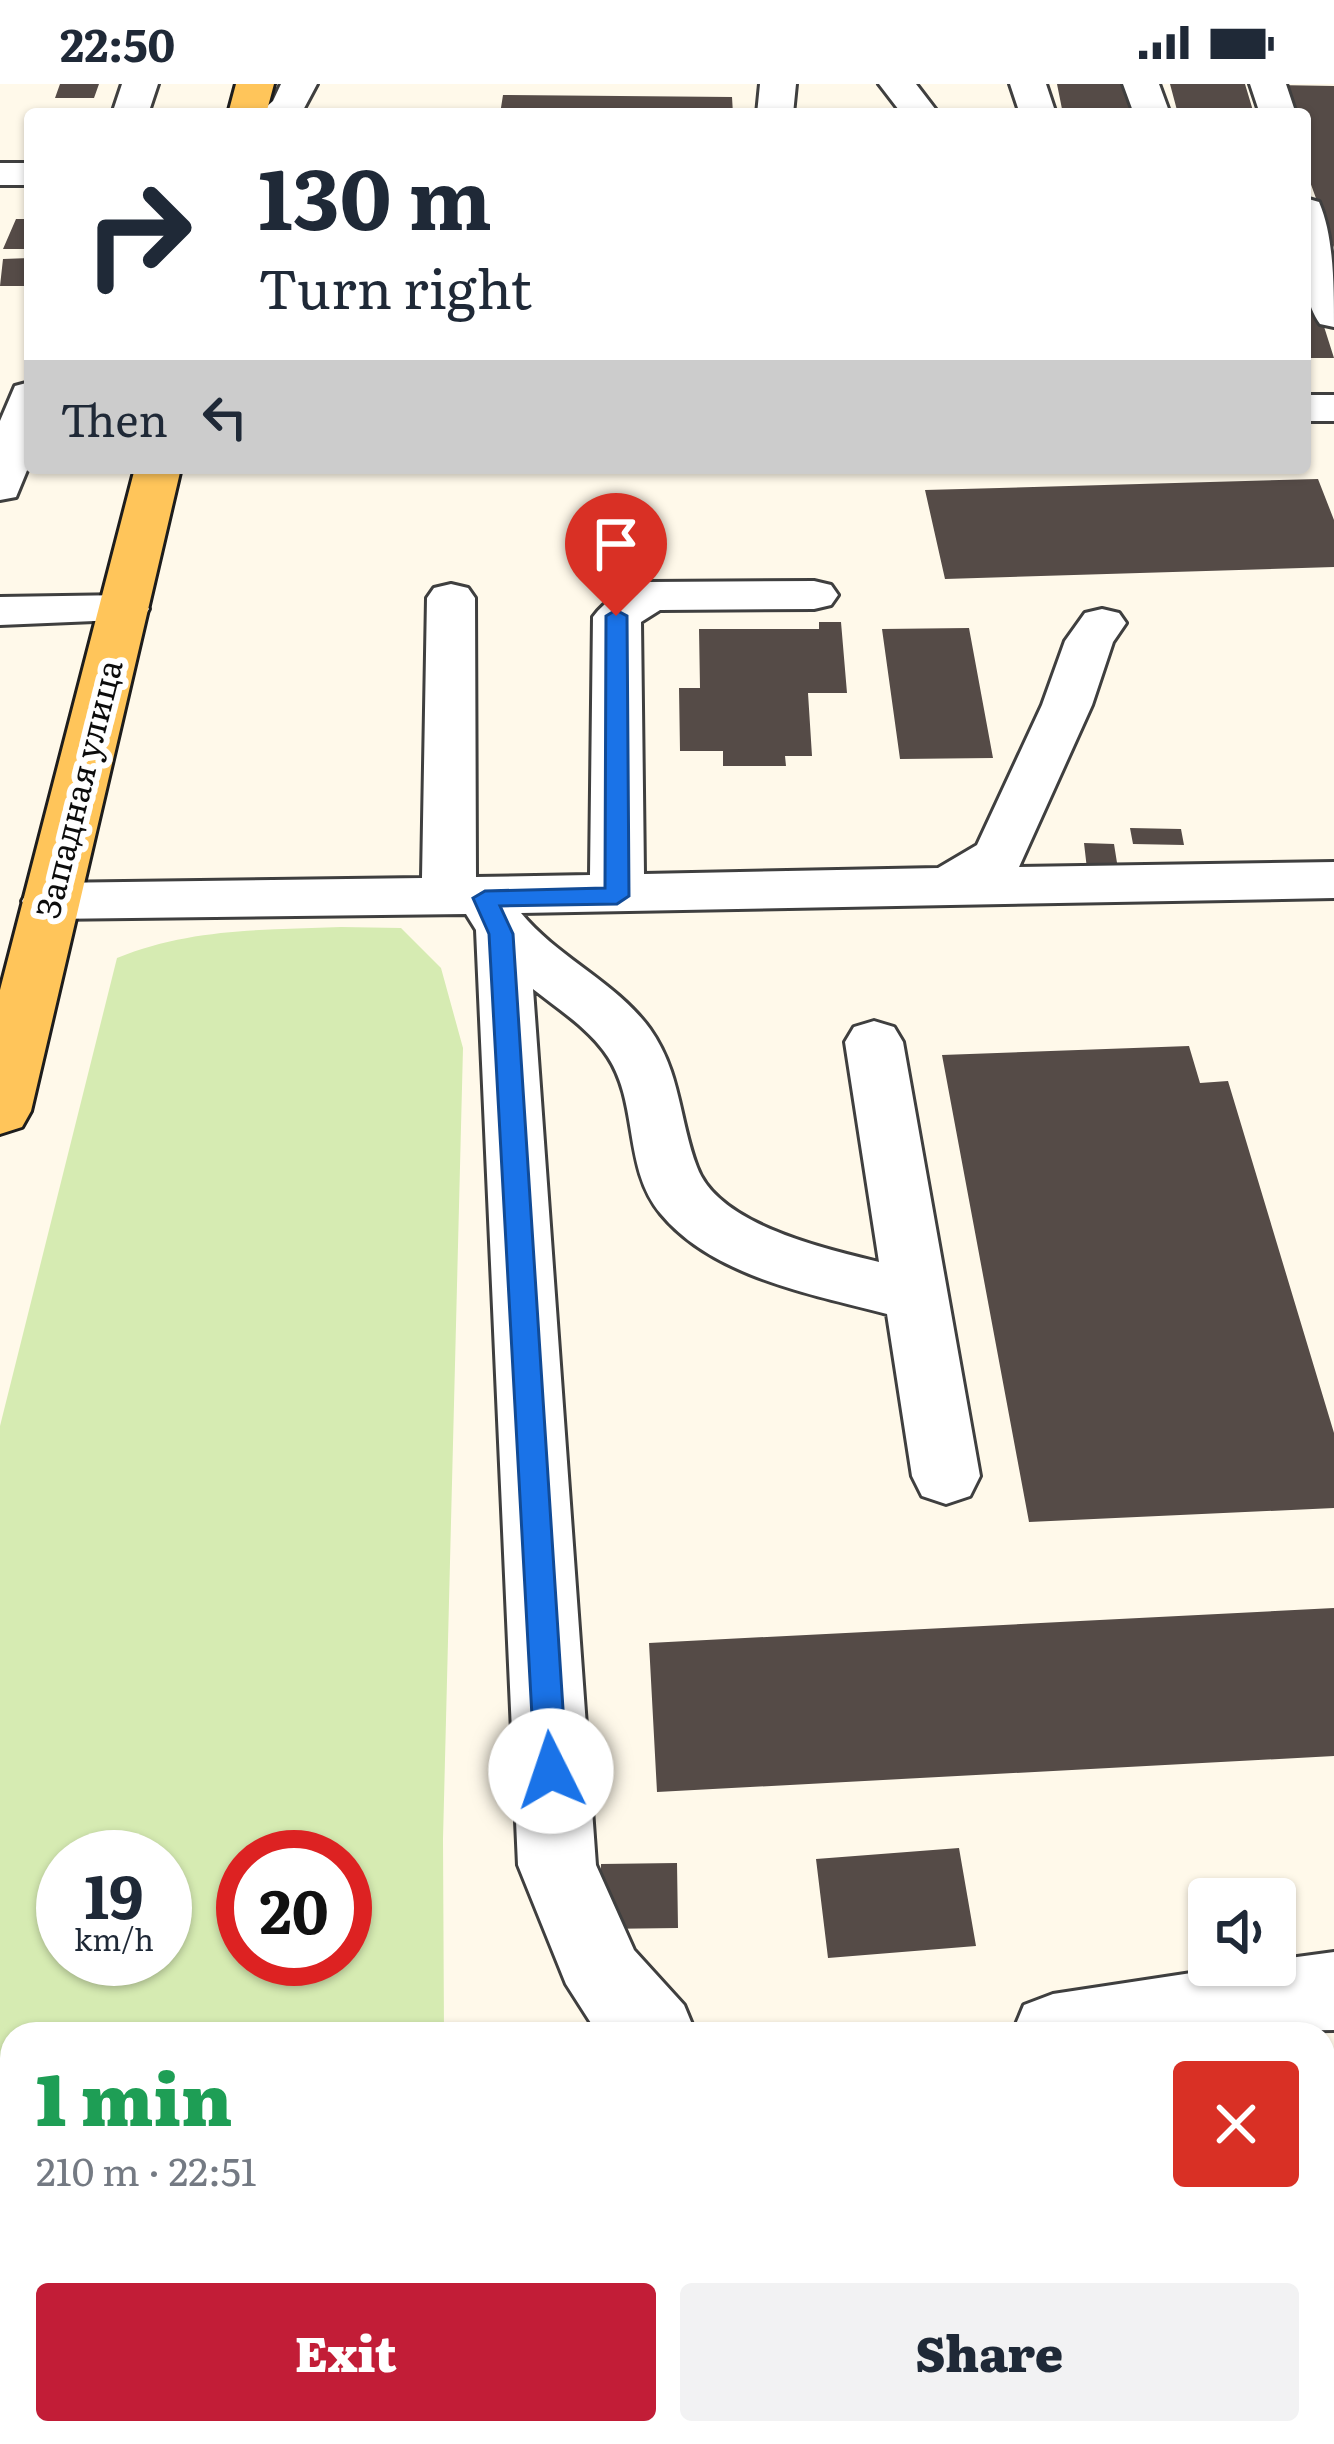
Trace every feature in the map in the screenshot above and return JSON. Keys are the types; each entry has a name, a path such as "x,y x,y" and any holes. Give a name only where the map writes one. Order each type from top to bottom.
{"main road":[{"name":"Западная улица","path":"0,1111 157,474"}],"street":[{"path":"897,84 917,108"},
{"path":"1311,232 1334,315"},
{"path":"0,487 24,413"},
{"path":"617,896 616,616 649,596 814,595"},
{"path":"451,598 557,1865 596,1968 626,2011 640,2022"},
{"path":"0,610 125,609"},
{"path":"952,883 998,856 1067,705 1089,641 1102,623"},
{"path":"50,901 478,910 617,896 952,883 1334,880"},
{"path":"478,910 614,1024 650,1076 667,1172 683,1203 716,1232 915,1298"},
{"path":"874,1042 946,1476"},
{"path":"1131,2022 1334,1991"}],"green space":[{"path":"401,928 441,968 463,1048 443,1839 444,2022 0,2022 0,1426 117,958 199,936 255,930"}],"building":[{"path":"60,84 99,84 94,98 55,98"},
{"path":"1057,84 1130,84 1136,108 1062,108"},
{"path":"1170,84 1245,84 1252,108 1176,108"},
{"path":"1275,85 1334,86 1334,248 1311,185 1311,108 1284,108"},
{"path":"503,95 732,97 733,108 501,108"},
{"path":"16,219 24,219 24,249 3,249"},
{"path":"24,258 24,286 0,286 3,259"},
{"path":"1311,286 1334,358 1311,358"},
{"path":"1318,479 1334,520 1334,567 945,579 925,490"},
{"path":"819,622 841,622 847,693 808,693 812,756 785,756 786,766 723,766 723,751 680,751 679,688 700,688 699,629 819,629"},
{"path":"969,628 993,758 900,759 882,629"},
{"path":"1130,828 1181,829 1184,845 1133,844"},
{"path":"1084,843 1114,844 1118,869 1087,869"},
{"path":"1189,1046 1200,1083 1228,1081 1334,1433 1334,1508 1029,1522 942,1055"},
{"path":"1334,1608 1334,1756 657,1792 649,1643"},
{"path":"959,1848 976,1946 828,1958 816,1859"},
{"path":"677,1863 678,1928 600,1929 601,1864"}],"route":[{"path":"551,1771 501,934 485,898 617,896 616,616"}]}
